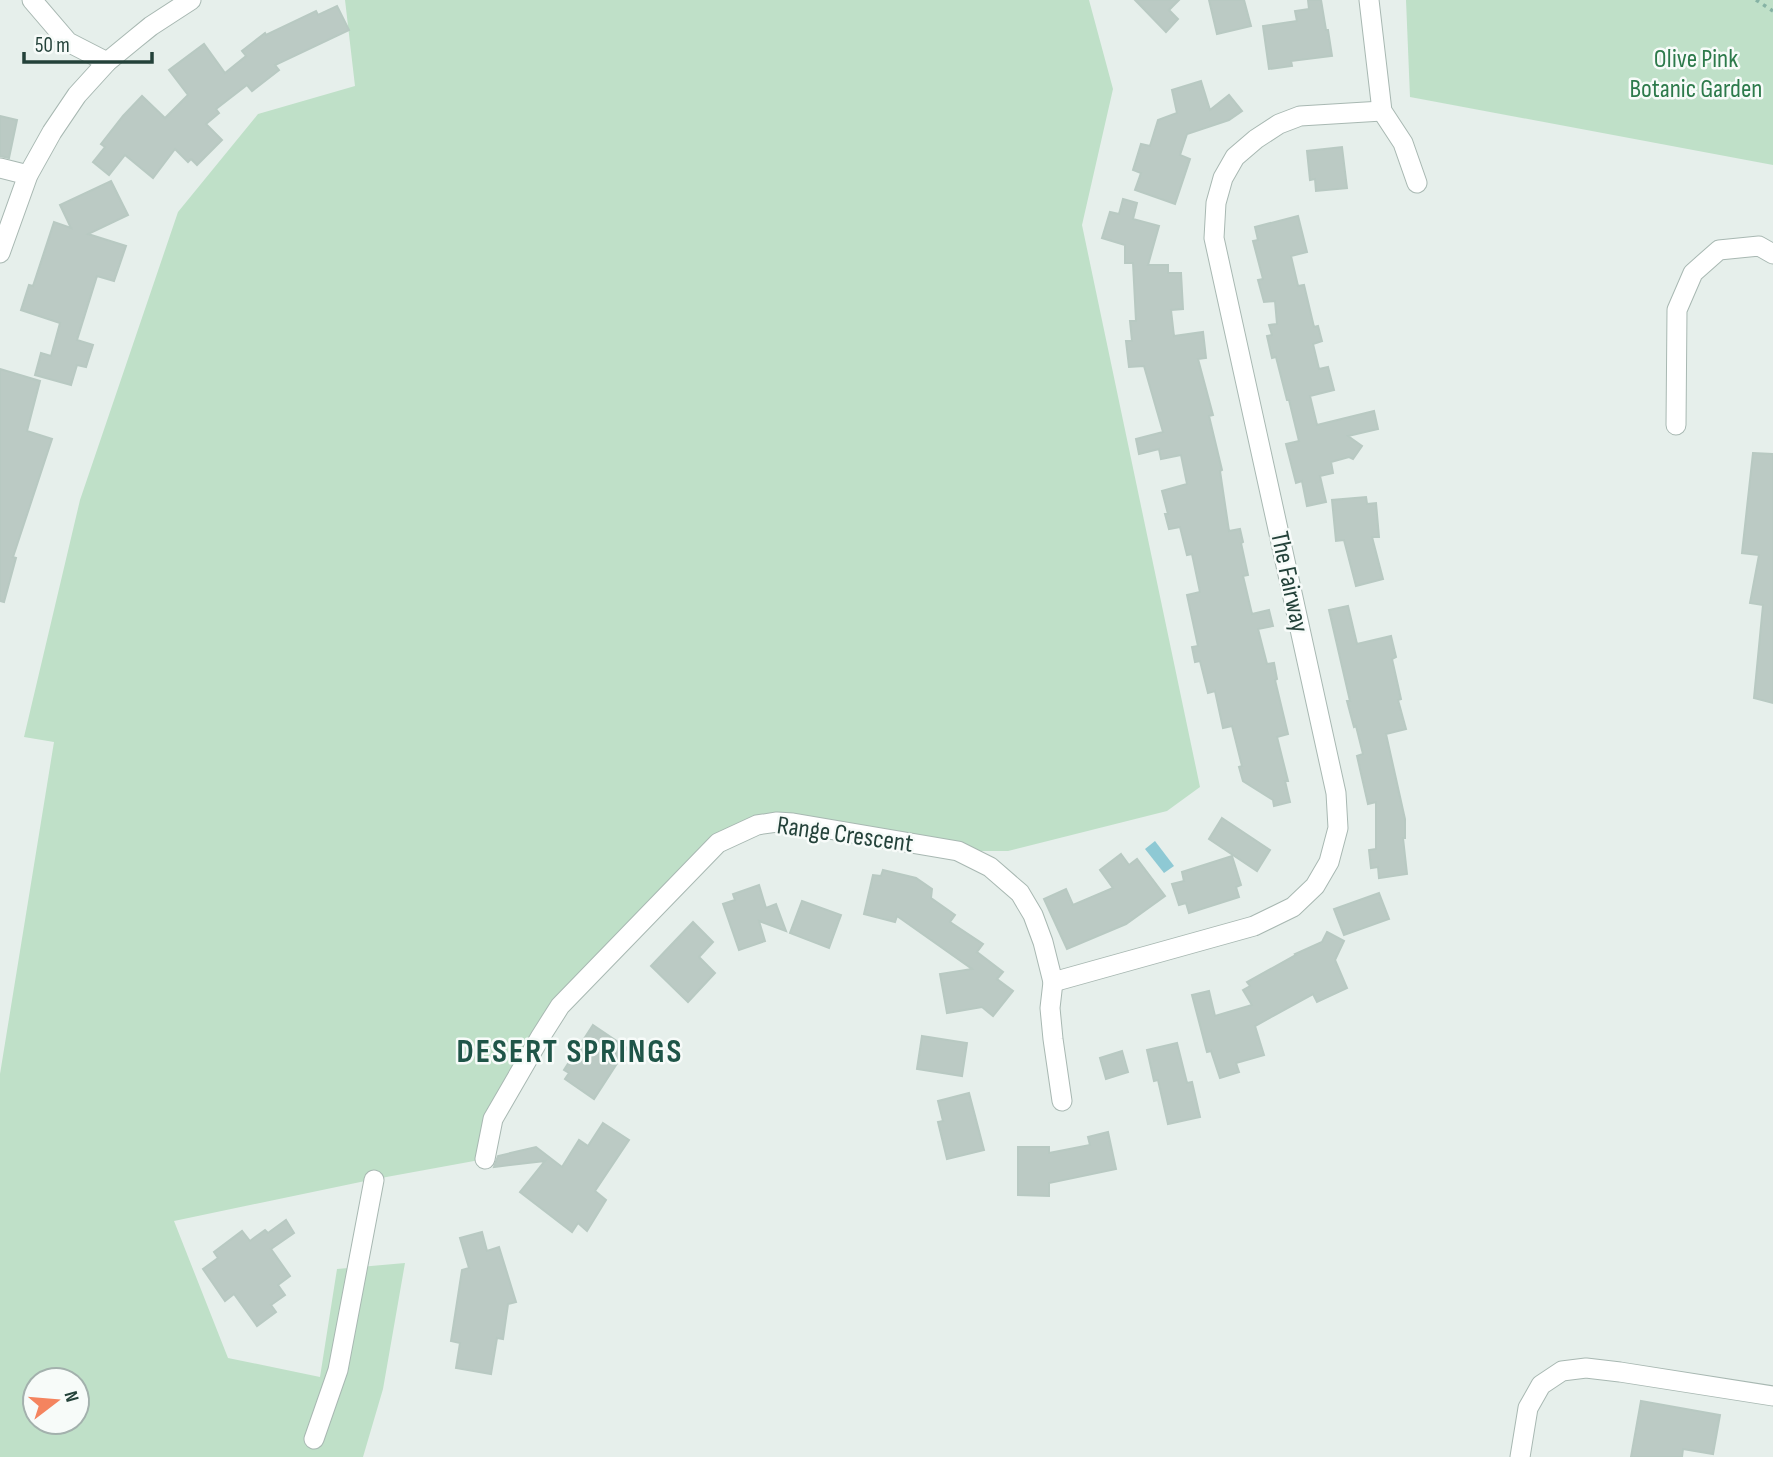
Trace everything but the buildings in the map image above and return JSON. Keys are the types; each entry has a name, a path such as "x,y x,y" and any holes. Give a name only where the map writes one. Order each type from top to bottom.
{"street":[{"path":"32,0 68,41 107,62"},
{"path":"0,253 28,175 77,95 107,62 150,26 191,0"},
{"path":"1369,0 1382,111 1403,143 1417,183"},
{"name":"The Fairway","path":"1053,982 1254,926 1293,907 1315,886 1329,862 1338,828 1336,793 1214,238 1216,204 1223,177 1236,157 1256,139 1279,124 1300,116 1382,111"},
{"path":"0,168 28,175"},
{"path":"1676,425 1678,310 1693,273 1719,250 1759,246 1773,254"},
{"name":"Range Crescent","path":"485,1159 493,1119 560,1006 718,843 757,825 776,822 958,851 990,867 1020,892 1033,915 1053,982 1050,1008 1062,1101"},
{"path":"314,1439 338,1370 374,1180"},
{"path":"1520,1457 1528,1408 1541,1385 1562,1371 1586,1368 1620,1372 1773,1396"}],"path":[{"path":"1756,0 1773,11"}],"green space":[{"path":"345,0 1089,0 1113,89 1082,225 1200,787 1167,811 1008,851 958,851 793,823 744,830 541,1036 485,1159 174,1221 228,1358 320,1377 337,1269 405,1263 383,1389 363,1457 0,1457 0,1074 54,742 24,737 80,500 178,212 258,114 355,86"},
{"name":"Olive Pink Botanic Garden","path":"1406,0 1773,0 1773,165 1410,97"}],"water":[{"path":"1155,841 1174,866 1164,873 1145,849"}],"district":[{"name":"DESERT SPRINGS","path":"570,1052"}]}
